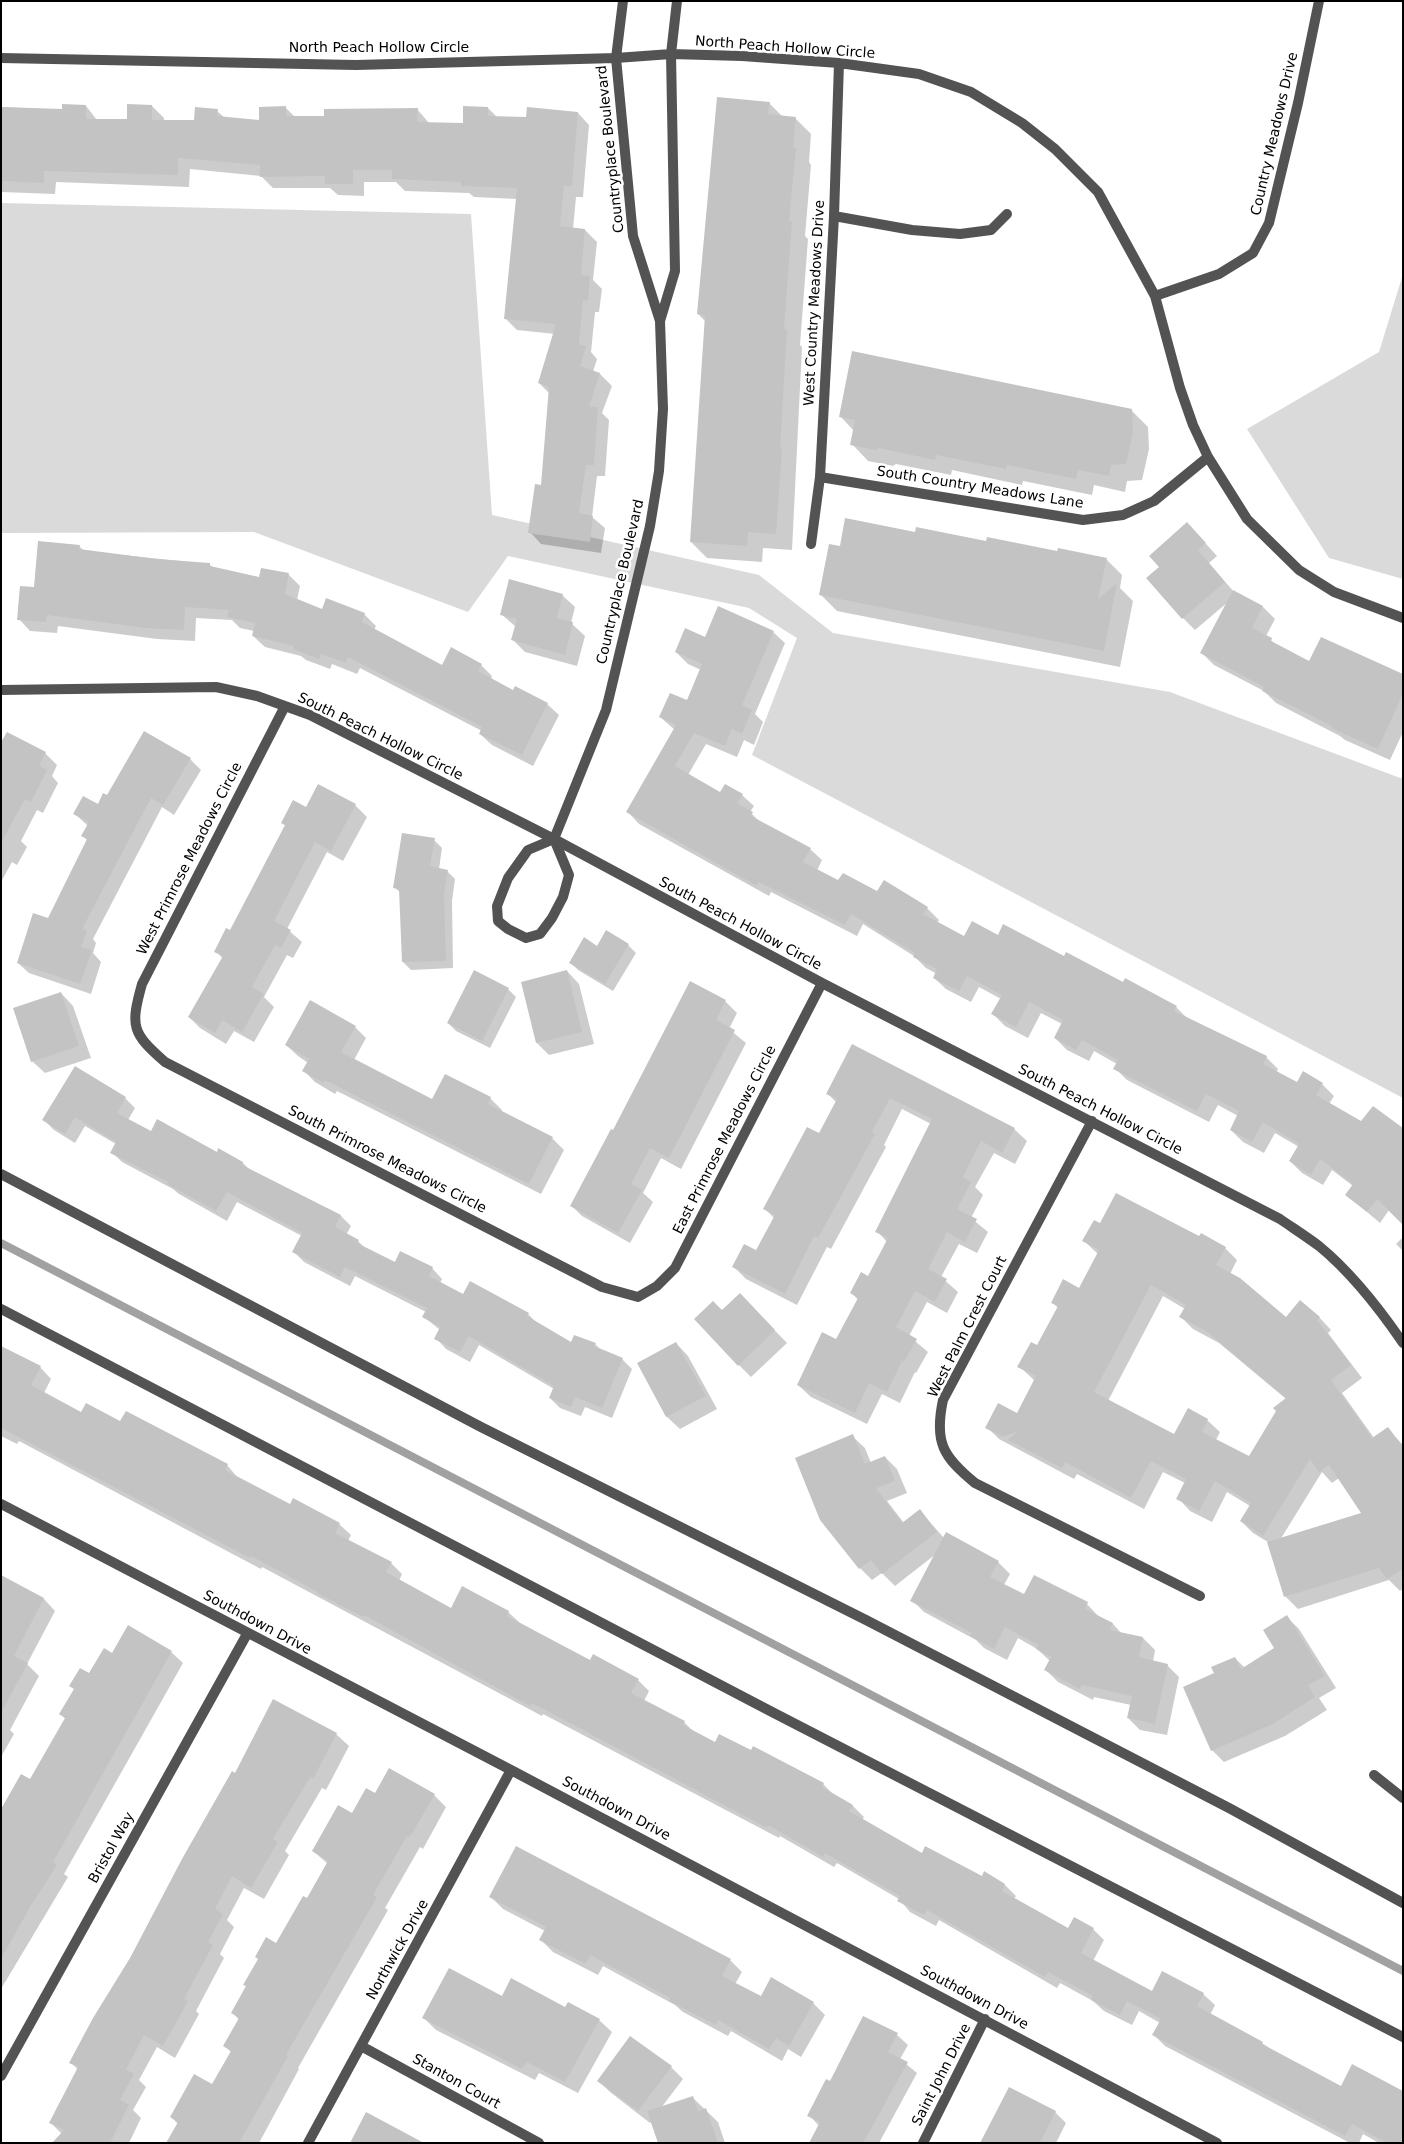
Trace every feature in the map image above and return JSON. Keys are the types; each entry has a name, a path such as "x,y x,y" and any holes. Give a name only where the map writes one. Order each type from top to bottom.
{"street":[{"name":"Countryplace Boulevard","path":"554,839 606,710 650,526 659,472 663,410 660,321 633,236 616,58 623,1"},
{"name":"Countryplace Boulevard","path":"660,321 675,272 671,54 677,1"},
{"name":"Country Meadows Drive","path":"1155,296 1219,274 1253,253 1269,223 1298,103 1319,1"},
{"name":"North Peach Hollow Circle","path":"1,58 356,65 616,58 671,54 742,56 839,63 919,74 971,92 1022,123 1055,150 1098,192 1155,296 1180,388 1193,425 1208,457 1247,519 1299,570 1334,592 1403,618"},
{"name":"West Country Meadows Drive","path":"811,544 820,477 834,216 839,63"},
{"path":"834,216 912,230 960,234 991,230 1007,214"},
{"name":"South Country Meadows Lane","path":"820,477 1083,520 1123,514 1154,501 1208,457"},
{"name":"South Peach Hollow Circle","path":"1,690 216,687 257,696 310,715 554,839 822,983 1273,1216 1319,1246 1346,1272 1370,1298 1403,1343"},
{"name":"West Primrose Meadows Circle","path":"135,1029 135,1008 142,984 285,706"},
{"path":"554,839 569,875 563,897 552,918 540,934 526,938 508,929 498,921 496,906 508,878 528,850 554,839"},
{"name":"East Primrose Meadows Circle","path":"638,1297 657,1286 675,1268 822,983"},
{"name":"South Primrose Meadows Circle","path":"135,1029 148,1046 165,1062 602,1287 638,1297"},
{"name":"West Palm Crest Court","path":"1092,1121 943,1400 938,1424 944,1451 956,1468 975,1483 1088,1542 1200,1596"},
{"path":"1,1174 481,1427 866,1620 1220,1803 1403,1903"},
{"path":"1,1309 783,1717 1403,2037"},
{"name":"Southdown Drive","path":"1,1504 985,2019 1216,2143"},
{"name":"Bristol Way","path":"1,2076 247,1634"},
{"name":"Northwick Drive","path":"308,2143 511,1770"},
{"path":"1374,1776 1403,1798"},
{"name":"Saint John Drive","path":"923,2143 985,2019"},
{"name":"Stanton Court","path":"361,2046 538,2143"}],"shaded area":[{"path":"1,203 471,214 492,515 759,575 833,633 1170,692 1403,779 1403,1098 752,755 797,638 749,608 508,556 468,612 254,532 1,533"},
{"path":"1403,274 1403,579 1329,558 1247,429 1379,352"}],"building":[{"path":"717,97 770,102 768,114 796,117 793,147 796,148 789,221 792,222 784,329 787,330 776,534 748,532 747,546 690,542 705,315 697,314"},
{"path":"62,104 86,105 86,119 127,119 127,104 152,105 152,120 194,120 195,107 218,109 217,116 259,120 259,107 286,106 286,116 324,116 324,109 418,108 417,122 463,123 463,106 488,107 488,116 526,117 527,107 578,112 572,186 564,186 560,226 585,229 581,275 590,276 588,301 583,300 579,344 586,346 580,366 600,373 589,407 598,407 594,465 586,465 579,513 593,516 590,542 528,533 535,484 541,485 549,387 538,383 556,324 504,319 517,188 461,186 461,182 392,179 392,170 353,170 353,184 325,184 325,176 260,177 260,165 178,158 178,175 44,171 44,183 1,181 1,107 62,109"},
{"path":"852,351 1132,409 1133,432 1126,464 1111,465 1109,476 1078,470 1076,479 1007,465 1006,469 936,455 935,460 879,448 876,450 850,445 855,420 839,417"},
{"path":"845,518 915,532 916,527 986,541 987,537 1057,551 1058,548 1107,558 1098,599 1117,583 1104,651 819,595 829,544 840,546"},
{"path":"1187,522 1206,543 1198,550 1225,582 1182,619 1146,578 1159,567 1149,556"},
{"path":"38,541 80,545 79,549 156,559 210,563 210,566 259,577 261,568 289,573 285,594 322,609 326,598 365,613 362,622 442,665 451,647 482,664 478,671 513,690 515,686 548,703 522,755 479,734 482,727 348,657 346,663 321,654 319,659 293,649 294,646 252,636 255,623 227,617 229,610 185,607 184,630 145,628 47,615 46,622 17,620 20,586 34,587"},
{"path":"509,579 563,594 557,618 573,622 565,655 511,640 517,619 500,615"},
{"path":"1233,590 1263,606 1252,628 1272,638 1271,641 1309,661 1321,637 1403,674 1403,693 1378,749 1331,728 1332,726 1262,691 1264,687 1200,653"},
{"path":"718,606 774,631 742,705 752,710 742,734 732,729 725,746 694,733 675,766 720,792 725,784 743,794 737,803 753,812 751,816 811,848 803,862 838,880 843,873 877,891 884,880 928,907 923,914 964,936 972,921 998,935 1003,924 1064,956 1066,952 1123,982 1125,978 1177,1006 1174,1011 1267,1056 1263,1064 1297,1082 1303,1071 1323,1083 1316,1095 1361,1121 1373,1106 1403,1128 1403,1225 1377,1199 1367,1212 1345,1195 1353,1184 1320,1159 1311,1175 1289,1161 1299,1144 1263,1122 1252,1142 1230,1130 1239,1111 1206,1094 1197,1111 1113,1069 1118,1060 1082,1040 1076,1050 1054,1038 1063,1020 1029,1002 1016,1027 991,1014 1002,995 967,976 959,991 933,978 937,969 913,957 915,953 851,914 845,925 759,882 757,886 626,812 676,725 659,717 670,693 687,700 702,664 675,652 685,628 705,637"},
{"path":"144,731 191,758 163,805 151,798 82,929 87,931 81,947 92,950 80,984 17,963 33,913 48,918 87,839 81,836 89,822 73,814 83,796 98,804 103,793 107,795"},
{"path":"7,732 46,752 39,766 47,770 31,802 25,799 1,843 1,742"},
{"path":"318,784 356,804 331,851 315,842 274,921 291,930 281,948 275,945 252,987 264,994 242,1032 222,1020 215,1033 188,1017 223,956 214,952 226,928 230,930 285,825 281,823 293,800 306,807"},
{"path":"402,833 435,838 430,866 448,870 444,893 446,961 402,962 399,889 393,888"},
{"path":"606,930 629,944 605,984 569,963 584,937 597,946"},
{"path":"474,970 509,988 482,1041 447,1023"},
{"path":"567,970 582,1032 536,1043 521,982"},
{"path":"690,981 726,1000 716,1020 735,1030 669,1158 650,1148 631,1184 642,1190 618,1233 570,1206 611,1129 613,1130"},
{"path":"61,992 79,1046 31,1062 13,1008"},
{"path":"310,1000 356,1026 341,1052 432,1099 445,1074 491,1097 488,1104 553,1137 529,1184 325,1080 324,1083 302,1071 309,1059 285,1045"},
{"path":"852,1044 1015,1128 1002,1153 981,1141 963,1177 971,1182 957,1209 977,1219 965,1242 947,1232 928,1269 947,1279 935,1302 915,1291 896,1327 917,1339 904,1362 902,1361 887,1392 869,1383 855,1413 797,1385 822,1332 836,1339 858,1298 850,1293 861,1272 868,1276 888,1238 875,1232 932,1119 890,1098 872,1132 875,1134 818,1238 814,1236 785,1294 732,1267 744,1244 756,1250 775,1215 763,1209 807,1127 819,1133 837,1099 826,1094"},
{"path":"75,1066 126,1097 117,1113 151,1131 157,1119 217,1152 218,1148 243,1162 242,1165 341,1215 335,1227 359,1240 357,1243 395,1262 400,1251 433,1267 429,1276 463,1294 470,1281 529,1313 527,1316 571,1342 574,1335 596,1343 594,1346 623,1358 602,1408 575,1397 571,1407 549,1398 554,1386 469,1336 460,1352 434,1339 440,1327 422,1317 427,1308 345,1267 340,1277 292,1252 302,1233 227,1192 216,1211 167,1184 168,1182 110,1153 116,1142 75,1117 65,1134 42,1120"},
{"path":"1116,1193 1199,1236 1201,1233 1226,1247 1216,1265 1240,1278 1286,1317 1300,1300 1320,1317 1317,1320 1351,1365 1331,1380 1372,1438 1388,1427 1403,1447 1403,1569 1387,1579 1379,1568 1284,1597 1267,1542 1361,1513 1329,1465 1319,1472 1310,1459 1263,1536 1240,1521 1251,1503 1215,1481 1199,1511 1176,1499 1186,1479 1151,1461 1131,1498 1065,1462 1062,1468 1008,1440 1018,1431 1003,1437 985,1428 998,1403 1017,1413 1036,1376 1017,1367 1031,1342 1037,1345 1058,1306 1051,1303 1063,1279 1079,1288 1099,1250 1082,1241 1094,1220 1100,1223","holes":["1151,1285 1186,1305 1179,1317 1206,1331 1286,1398 1273,1408 1276,1411 1249,1456 1202,1432 1208,1419 1188,1408 1174,1434 1094,1392"]},
{"path":"740,1293 775,1330 738,1366 694,1319 713,1301 722,1310"},
{"path":"676,1342 706,1396 666,1417 637,1363"},
{"path":"1,1346 41,1366 31,1385 81,1412 86,1403 120,1421 126,1411 228,1464 225,1470 290,1504 293,1498 340,1523 335,1533 392,1562 386,1572 451,1608 462,1586 509,1611 507,1616 590,1660 593,1654 639,1679 631,1693 685,1721 683,1725 715,1742 719,1734 751,1750 753,1746 824,1783 822,1787 853,1805 849,1811 922,1853 925,1846 982,1876 984,1871 1005,1884 1002,1891 1068,1928 1074,1917 1094,1928 1081,1953 1152,1991 1162,1971 1204,1993 1197,2006 1263,2042 1262,2044 1341,2086 1352,2064 1403,2091 1403,2143 1387,2143 1352,2124 1345,2136 1152,2035 1161,2019 1127,2001 1120,2015 1091,2000 1093,1996 1048,1972 1045,1977 927,1910 924,1915 897,1901 900,1896 825,1853 823,1857 768,1825 767,1828 532,1703 530,1706 364,1615 363,1617 251,1556 250,1558 1,1428"},
{"path":"853,1434 865,1464 885,1456 895,1481 876,1488 902,1523 920,1509 937,1532 882,1574 871,1560 859,1569 820,1520 795,1458"},
{"path":"946,1532 999,1561 990,1577 1024,1594 1034,1575 1088,1602 1085,1609 1113,1623 1110,1630 1143,1637 1139,1657 1168,1664 1155,1724 1127,1718 1132,1696 1082,1685 1080,1689 1044,1670 1051,1657 1036,1649 1038,1645 1005,1627 994,1649 970,1636 972,1633 910,1601"},
{"path":"1,1575 44,1598 14,1656 28,1663 1,1713"},
{"path":"1287,1615 1325,1676 1308,1685 1315,1697 1273,1724 1211,1751 1183,1687 1214,1673 1211,1667 1235,1657 1241,1669 1274,1648 1263,1630"},
{"path":"128,1625 172,1651 53,1862 57,1865 30,1907 1,1959 1,1809 21,1774 30,1779 65,1718 59,1714 74,1689 69,1686 80,1668 89,1673 104,1648 112,1653"},
{"path":"273,1699 337,1733 313,1779 310,1777 273,1839 278,1842 251,1888 232,1876 215,1909 223,1914 208,1942 213,1945 184,1999 188,2001 176,2023 163,2046 144,2035 126,2070 134,2074 120,2100 129,2105 110,2143 52,2143 64,2130 49,2123 78,2067 69,2063 93,2018 130,1958 182,1859 232,1771 235,1773"},
{"path":"389,1768 435,1794 410,1837 407,1836 373,1895 377,1897 286,2055 288,2056 239,2143 166,2143 178,2122 170,2117 194,2074 212,2084 231,2051 223,2046 239,2018 231,2013 246,1986 243,1985 258,1959 255,1957 266,1937 276,1943 303,1896 307,1898 328,1861 312,1851 338,1805 352,1813 366,1788 375,1793"},
{"path":"516,1846 731,1959 722,1976 761,1996 771,1977 814,2002 789,2046 776,2038 769,2049 718,2020 716,2025 669,2001 670,1998 590,1955 586,1964 539,1940 546,1927 489,1897"},
{"path":"449,1968 502,1996 511,1978 565,2007 568,2002 600,2019 565,2082 527,2062 522,2069 422,2018"},
{"path":"863,2016 898,2033 888,2052 908,2062 863,2143 809,2143 820,2122 807,2116 826,2079 830,2081"},
{"path":"630,2036 672,2066 638,2111 597,2081"},
{"path":"1009,2087 1056,2111 1040,2143 980,2143"},
{"path":"693,2096 698,2111 706,2108 718,2143 658,2143 647,2111"},
{"path":"366,2112 424,2143 350,2143"}],"waterway":[{"path":"1,1243 1403,1971"}]}
